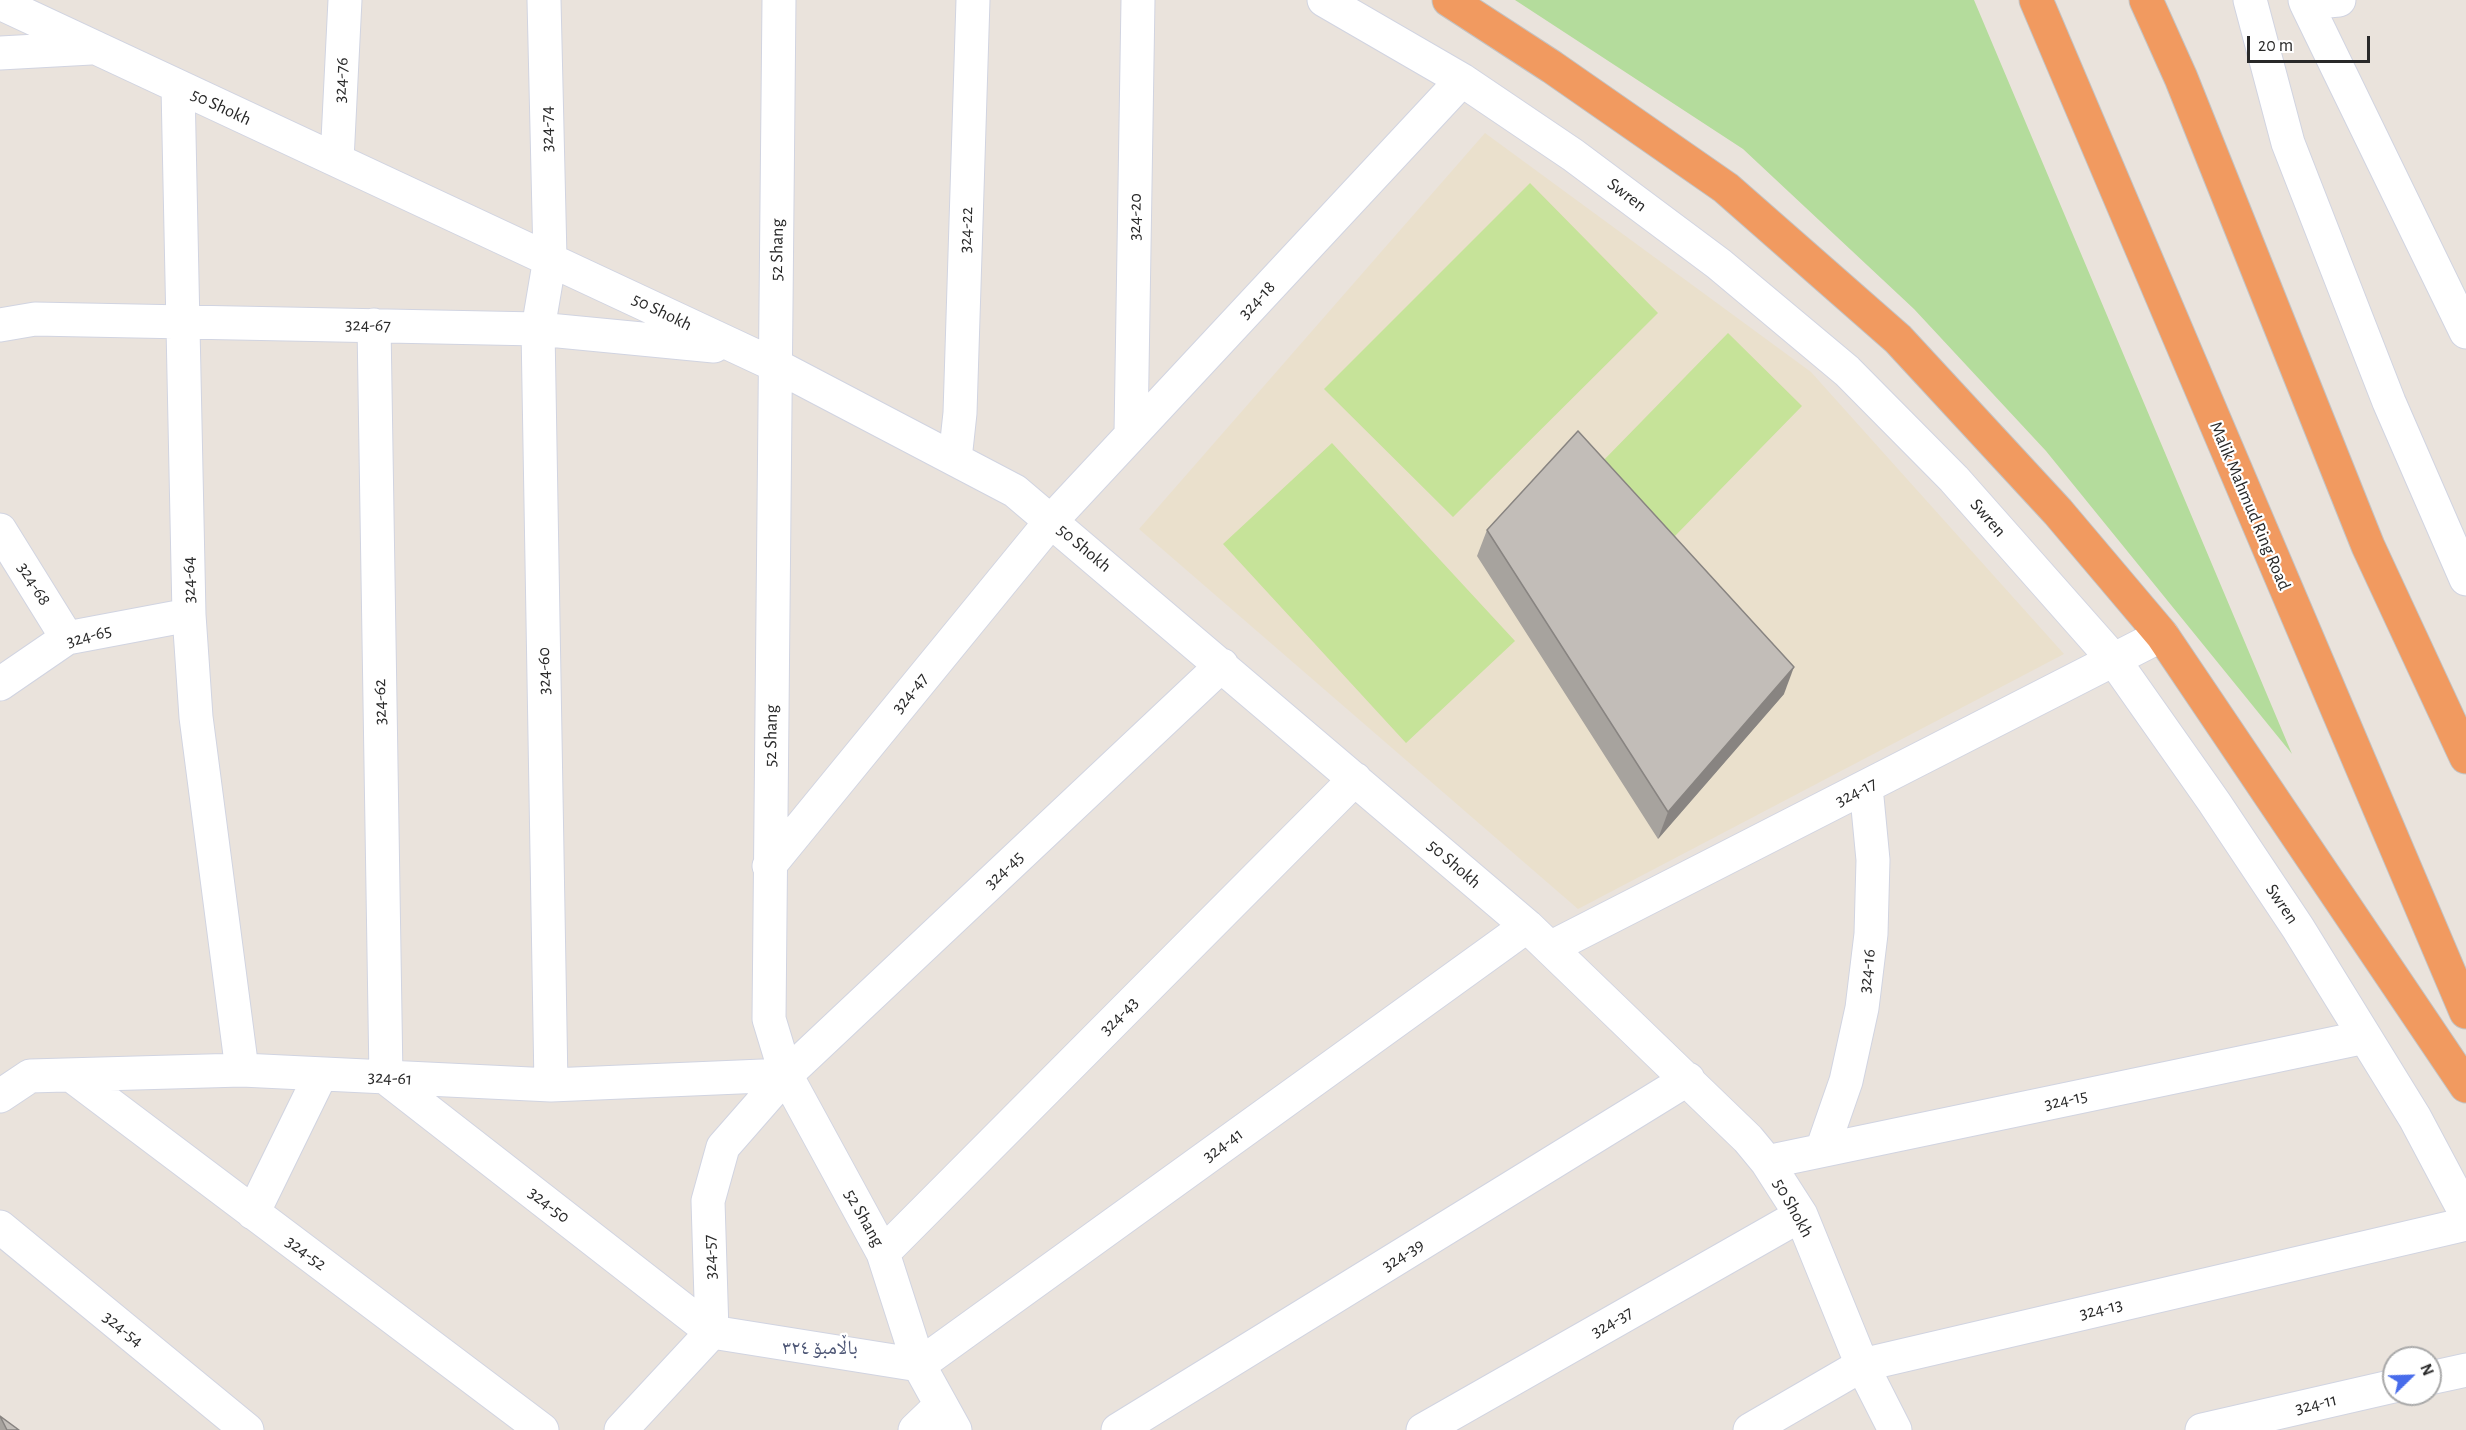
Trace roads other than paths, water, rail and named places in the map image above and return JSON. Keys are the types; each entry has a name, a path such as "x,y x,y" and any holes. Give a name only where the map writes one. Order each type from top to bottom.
{"highway":[{"path":"1449,0 1552,67 1726,188 1898,339 2058,512 2162,635 2466,1086"},
{"name":"Malik Mahmud Ring Road","path":"2036,0 2466,1012"},
{"path":"2146,0 2181,78 2368,546 2462,745"},
{"path":"2164,0 2181,78"}],"street":[{"name":"324-76","path":"337,160 345,0"},
{"name":"324-74","path":"544,0 550,258"},
{"name":"52 Shang","path":"779,0 769,1019 786,1075 883,1253 919,1365 948,1418"},
{"name":"324-22","path":"955,459 960,413 973,0"},
{"name":"324-20","path":"1131,434 1138,0"},
{"name":"Swren","path":"1324,0 1462,80 1573,155 1719,264 1847,371 1954,479 2114,660 2292,918 2415,1118 2466,1214"},
{"path":"2250,0 2288,143 2389,402 2466,579"},
{"path":"2339,0 2305,1 2466,332"},
{"name":"50 Shokh","path":"0,3 775,365 1015,491 1052,520 1527,926 1749,1139 1767,1162 1801,1215 1862,1365 1895,1430"},
{"path":"0,53 97,47"},
{"name":"324-18","path":"1052,520 1462,80"},
{"name":"324-64","path":"178,87 185,321 189,615 196,717 242,1070"},
{"name":"324-60","path":"550,258 538,329 551,1086"},
{"name":"324-67","path":"0,325 35,319 538,329 736,348"},
{"name":"324-62","path":"374,326 386,1078"},
{"name":"324-47","path":"769,866 1052,520"},
{"name":"324-68","path":"0,530 67,639"},
{"name":"324-65","path":"0,684 67,639 189,615"},
{"name":"324-17","path":"1550,948 2162,635"},
{"name":"324-45","path":"786,1075 1222,665"},
{"name":"324-43","path":"883,1253 1355,779"},
{"name":"324-16","path":"1822,1150 1846,1081 1862,1008 1872,934 1873,860 1866,787"},
{"name":"324-41","path":"919,1365 1527,926"},
{"name":"324-15","path":"1767,1162 2365,1037"},
{"name":"324-61","path":"0,1096 30,1076 242,1070 551,1086 786,1075"},
{"path":"253,1213 321,1074"},
{"name":"324-52","path":"71,1075 542,1430"},
{"name":"324-57","path":"712,1332 708,1201 723,1148 786,1075"},
{"name":"324-50","path":"386,1078 712,1332"},
{"name":"324-39","path":"1118,1430 1688,1079"},
{"name":"324-37","path":"1424,1430 1801,1215"},
{"name":"324-13","path":"1750,1430 1862,1365 2466,1224"},
{"name":"324-54","path":"0,1227 247,1430"},
{"path":"621,1430 712,1332 919,1365"},
{"path":"2442,1375 2466,1370"},
{"name":"324-11","path":"2202,1430 2382,1389"},
{"path":"915,1430 948,1418"}],"district":[{"name":"باڵامبۆ ٣٢٤","path":"820,1348"}]}
